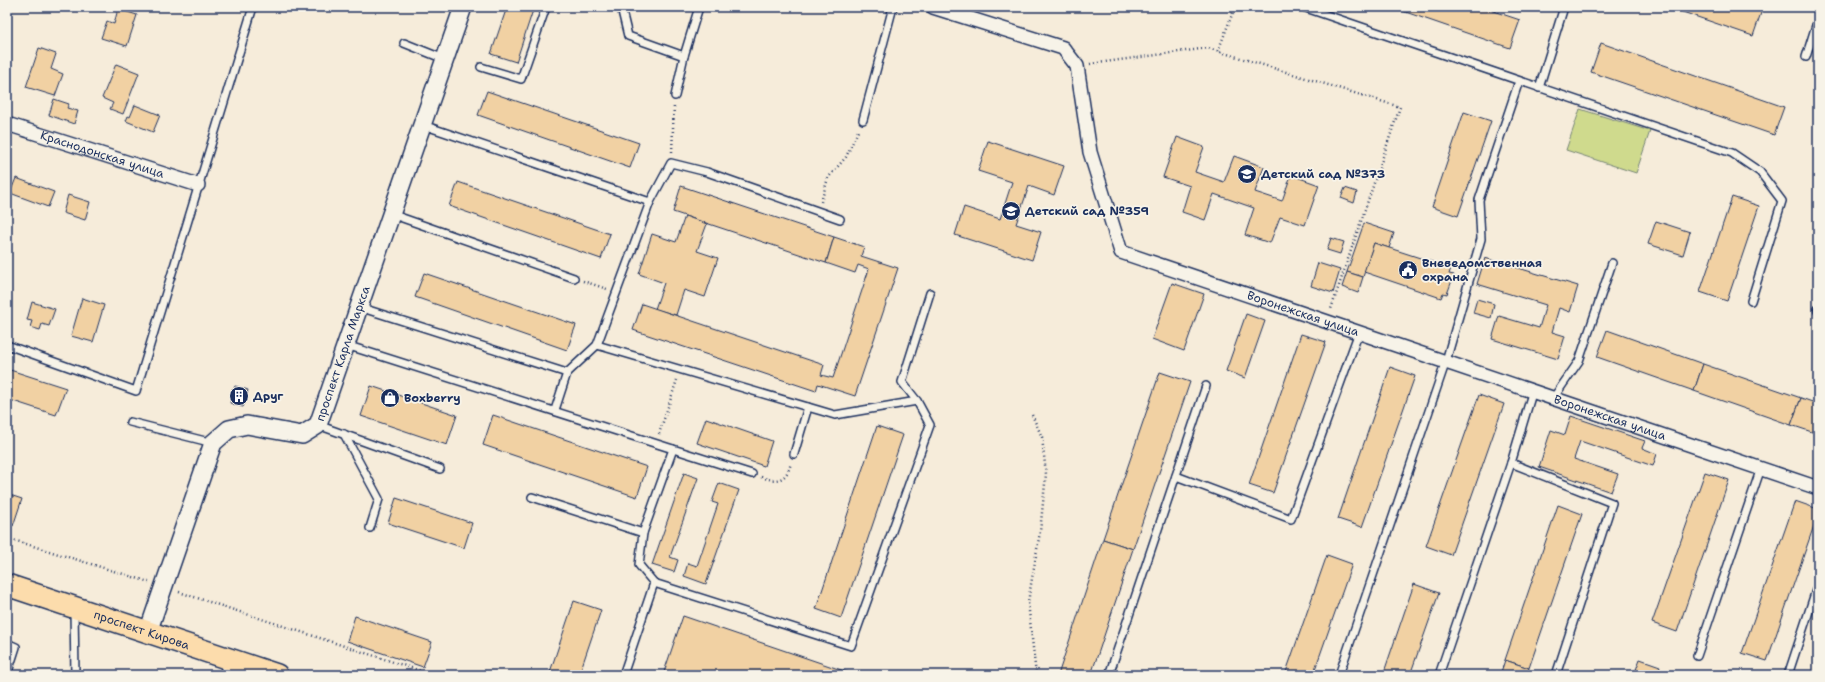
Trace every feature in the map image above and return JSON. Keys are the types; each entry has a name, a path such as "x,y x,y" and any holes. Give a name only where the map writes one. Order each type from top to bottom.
{"main road":[{"name":"проспект Кирова","path":"7,585 148,632 229,667 277,675"}],"street":[{"name":"проспект Карла Маркса","path":"148,632 213,443 229,429 247,425 302,435 318,425 423,125 444,58 463,7"},
{"name":"Воронежская улица","path":"933,7 1063,48 1077,66 1090,152 1121,252 1533,390 1818,488"},
{"name":"Краснодонская улица","path":"7,124 198,185"}],"lane":[{"path":"7,345 136,391 252,7"},
{"path":"481,67 521,79 546,7"},
{"path":"621,7 628,36 684,56"},
{"path":"675,96 684,56 700,7"},
{"path":"863,120 893,7"},
{"path":"1303,7 1732,153 1760,172 1782,201 1751,301"},
{"path":"1539,88 1564,7"},
{"path":"1806,57 1818,19"},
{"path":"404,43 444,58"},
{"path":"1339,675 1446,361 1481,239 1479,200 1519,81"},
{"path":"423,125 650,202"},
{"path":"554,410 567,374 597,345 650,202 671,163 707,172 840,219"},
{"path":"391,214 574,278"},
{"path":"1554,398 1579,361 1612,263"},
{"path":"673,449 643,534 639,565 654,583 851,646 930,425 917,401 902,382 930,293"},
{"path":"359,307 567,374"},
{"path":"1176,476 1291,519 1359,332"},
{"path":"346,345 752,474"},
{"path":"597,345 835,415 917,401"},
{"path":"1109,675 1206,386"},
{"path":"1439,675 1511,463 1533,390"},
{"path":"794,454 808,407"},
{"path":"130,422 213,443"},
{"path":"318,425 440,469"},
{"path":"344,434 379,499 370,528"},
{"path":"1511,463 1612,503 1556,675"},
{"path":"1697,656 1761,468"},
{"path":"532,497 643,534"},
{"path":"623,675 654,583"},
{"path":"1788,675 1818,584"},
{"path":"74,607 75,675"},
{"path":"7,643 16,647 7,674"}],"path":[{"path":"1218,51 1235,7"},
{"path":"1077,66 1208,48 1400,108 1327,322"},
{"path":"671,163 675,96"},
{"path":"818,212 828,178 846,157 863,120"},
{"path":"574,278 617,293"},
{"path":"656,443 680,370"},
{"path":"1032,415 1042,437 1046,474 1040,532 1028,602 1036,675"},
{"path":"752,474 772,480 780,480 787,474 794,454"},
{"path":"7,538 163,586 433,675"}],"green space":[{"path":"1580,109 1650,131 1636,173 1566,150"}],"building":[{"path":"507,7 534,7 516,62 491,54"},
{"path":"1391,7 1481,7 1520,20 1510,48"},
{"path":"1668,7 1763,7 1753,36"},
{"path":"118,9 137,15 127,46 101,38 107,21 114,24"},
{"path":"1601,43 1784,107 1774,135 1591,72"},
{"path":"39,48 56,54 51,69 63,74 55,96 26,87"},
{"path":"116,64 139,73 123,114 110,109 113,103 102,98"},
{"path":"487,91 639,143 630,168 478,115"},
{"path":"54,99 69,104 67,108 78,111 74,124 49,115"},
{"path":"135,105 160,115 153,132 126,121 128,116 130,117"},
{"path":"1464,112 1491,121 1458,216 1432,207"},
{"path":"1177,137 1204,147 1195,172 1224,182 1234,156 1264,167 1255,192 1282,201 1291,175 1319,185 1305,225 1280,217 1270,243 1245,235 1254,208 1214,194 1205,220 1182,212 1190,186 1163,177"},
{"path":"988,141 1064,166 1054,195 1029,186 1016,224 1041,232 1032,260 955,235 964,207 1000,219 1012,182 978,171"},
{"path":"16,178 54,192 48,207 10,193"},
{"path":"458,182 610,234 601,259 449,206"},
{"path":"681,186 834,237 826,263 673,212"},
{"path":"1345,188 1357,192 1354,203 1341,198"},
{"path":"68,195 90,202 85,220 63,213"},
{"path":"1732,197 1759,206 1727,301 1700,292"},
{"path":"685,216 707,224 697,251 718,258 705,297 684,290 676,315 655,309 664,283 639,274 652,234 676,242"},
{"path":"1656,221 1690,232 1683,255 1648,244"},
{"path":"1364,223 1394,233 1389,248 1374,243 1363,277 1347,272"},
{"path":"834,237 864,247 861,256 898,268 855,396 818,384 816,391 633,330 642,304 824,365 821,375 833,378 869,269 858,265 855,273 826,263"},
{"path":"1331,238 1344,242 1340,254 1327,250"},
{"name":"Вневедомственная охрана","path":"1374,243 1451,268 1449,274 1454,275 1447,294 1443,293 1441,298 1364,272"},
{"path":"1485,258 1578,286 1570,312 1559,308 1552,332 1565,336 1558,359 1492,339 1499,316 1539,328 1546,305 1477,284"},
{"path":"1318,263 1340,270 1333,293 1311,286"},
{"path":"1347,272 1363,277 1358,293 1342,287"},
{"path":"424,273 576,325 567,350 415,297"},
{"path":"1172,283 1204,294 1184,351 1152,339"},
{"path":"82,298 104,305 93,342 71,336"},
{"path":"1477,299 1494,304 1491,318 1473,313"},
{"path":"32,302 55,309 49,326 42,324 40,330 30,327 32,321 27,320"},
{"path":"1246,314 1265,321 1245,378 1226,371"},
{"path":"1607,330 1703,364 1694,391 1597,357"},
{"path":"1301,334 1326,342 1273,493 1249,485"},
{"path":"1703,364 1801,398 1791,425 1694,391"},
{"path":"1390,367 1415,376 1362,527 1338,519"},
{"path":"7,369 66,388 56,415 7,399"},
{"path":"1160,372 1190,382 1133,549 1103,539"},
{"name":"Друг","path":"235,386 248,390 243,407 230,403"},
{"path":"371,386 457,415 447,445 361,416"},
{"path":"1479,395 1504,404 1451,555 1426,546"},
{"path":"1801,398 1818,404 1818,434 1791,425"},
{"path":"493,415 647,467 637,497 483,445"},
{"path":"1571,416 1645,441 1642,448 1657,454 1653,466 1580,441 1574,459 1618,474 1611,492 1539,467 1551,430 1565,435"},
{"path":"706,418 772,441 764,466 697,443"},
{"path":"877,426 903,435 841,618 816,609"},
{"path":"1705,472 1729,480 1677,632 1652,623"},
{"path":"684,473 698,478 670,557 678,560 674,572 652,565"},
{"path":"719,483 739,490 706,584 684,576 688,563 697,566 718,504 712,502"},
{"path":"7,494 22,499 13,526 7,524"},
{"path":"396,498 472,523 464,548 388,523"},
{"path":"1795,501 1818,509 1818,514 1767,661 1742,653"},
{"path":"1558,505 1582,514 1529,668 1505,660"},
{"path":"1103,539 1133,549 1091,675 1058,675"},
{"path":"1327,555 1352,564 1313,675 1285,675"},
{"path":"1414,584 1439,593 1410,675 1383,675"},
{"path":"574,601 601,610 579,675 549,675"},
{"path":"355,616 432,642 423,667 347,641"},
{"path":"683,616 856,675 663,675"},
{"path":"1640,659 1660,666 1657,675 1634,675"},
{"path":"1505,660 1529,668 1527,675 1500,675"}],"place":[{"name":"Детский сад №373","path":"1247,174"},
{"name":"Детский сад №359","path":"1011,211"},
{"name":"Вневедомственная охрана","path":"1408,270"},
{"name":"Друг","path":"239,396"},
{"name":"Boxberry","path":"390,398"}]}
